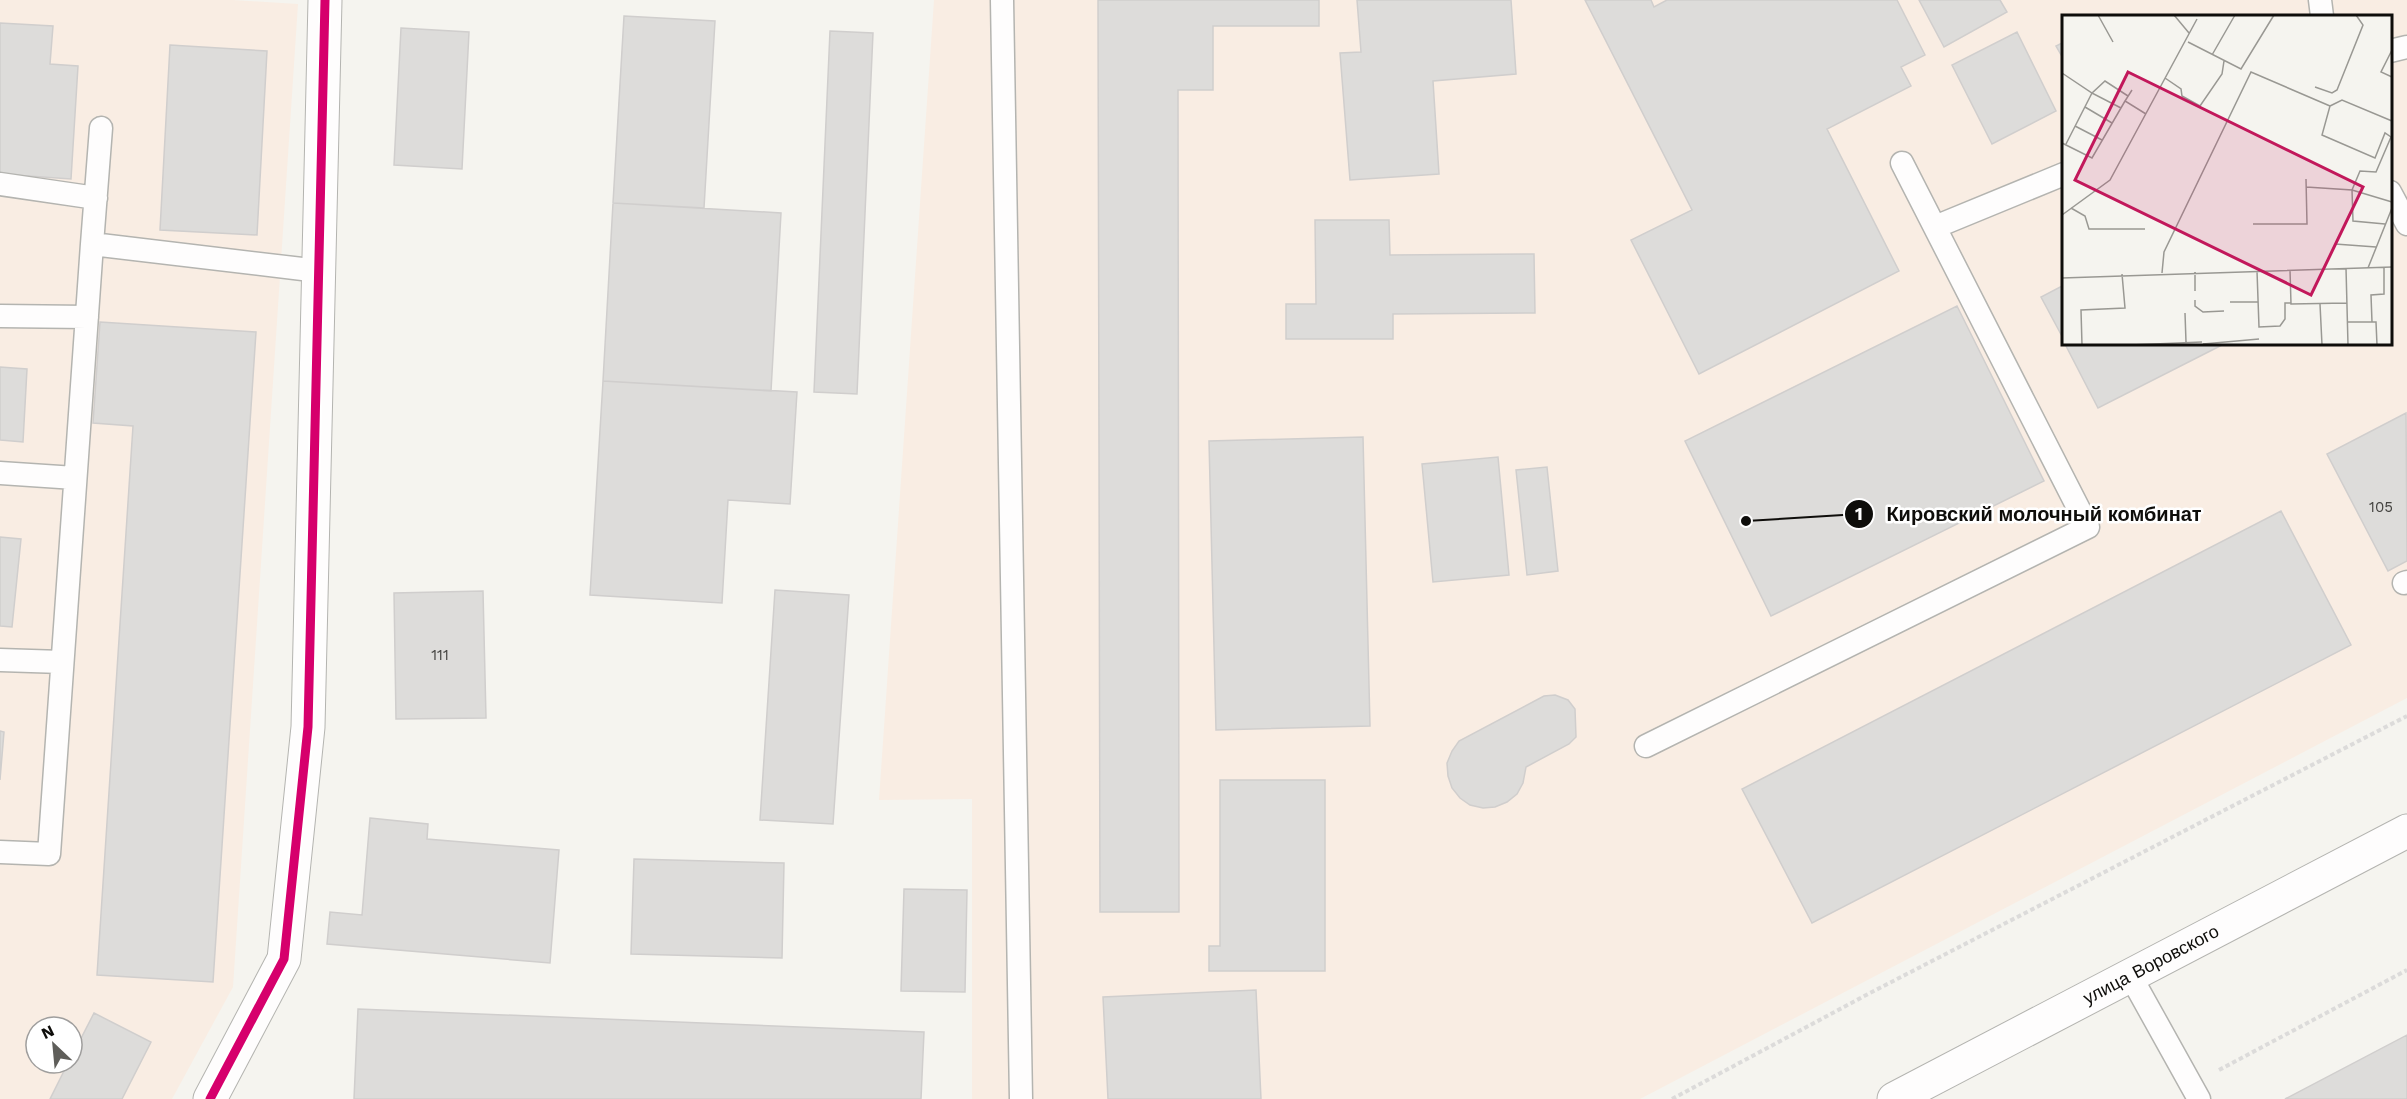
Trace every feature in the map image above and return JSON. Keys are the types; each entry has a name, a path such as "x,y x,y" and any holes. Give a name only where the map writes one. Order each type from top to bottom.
{"street":[{"path":"210,1099 284,958 308,727 325,0"},
{"name":"улица Воровского","path":"1894,1099 2407,831"}],"lane":[{"path":"1002,0 1021,1099"},
{"path":"2320,0 2322,15"},
{"path":"2392,51 2407,47"},
{"path":"0,852 49,854 101,128"},
{"path":"1646,746 2088,527 1902,163"},
{"path":"1935,227 2062,175"},
{"path":"0,184 96,198"},
{"path":"2392,194 2407,224"},
{"path":"92,244 319,271"},
{"path":"0,316 87,317"},
{"path":"0,473 75,478"},
{"path":"0,660 62,662"},
{"path":"2130,975 2195,1092"}],"path":[{"path":"1672,1099 1870,993 2407,716"},
{"path":"2195,1092 2407,970"}],"shaded area":[{"path":"0,0 233,0 298,4 233,987 172,1099 0,1099"},
{"path":"934,0 2407,0 2407,698 1640,1099 972,1099 972,799 879,800"}],"building":[{"path":"1098,0 1319,0 1319,26 1213,26 1213,90 1178,90 1179,912 1100,912"},
{"path":"1357,0 1511,0 1516,74 1433,81 1439,174 1350,180 1340,53 1361,52"},
{"path":"1585,0 1651,0 1654,7 1667,0 1897,0 1925,55 1901,67 1911,86 1827,129 1899,271 1699,374 1631,240 1692,210"},
{"path":"1919,0 2000,0 2007,12 1944,47"},
{"path":"624,16 715,21 704,208 613,203"},
{"path":"0,23 53,26 50,64 78,66 71,179 0,174"},
{"path":"401,28 469,32 462,169 394,165"},
{"path":"830,31 873,33 857,394 814,392"},
{"path":"2017,32 2056,111 1992,144 1952,65"},
{"path":"2062,43 2062,56 2056,46"},
{"path":"170,45 267,51 257,235 160,230"},
{"path":"613,203 781,213 771,391 603,381"},
{"path":"1315,220 1389,220 1390,255 1534,254 1535,313 1393,314 1393,339 1286,339 1286,304 1316,304"},
{"path":"2062,286 2062,336 2041,297"},
{"path":"1957,306 2044,481 1771,616 1685,441"},
{"path":"100,322 256,332 213,982 97,975 133,426 93,423"},
{"path":"2066,345 2222,345 2098,408"},
{"path":"0,367 27,369 23,442 0,440"},
{"path":"603,381 797,392 790,504 728,500 722,603 590,595"},
{"path":"2406,413 2407,561 2388,571 2327,454"},
{"path":"1363,437 1370,726 1216,730 1209,441"},
{"path":"1498,457 1509,575 1433,582 1422,464"},
{"path":"1547,467 1558,571 1527,575 1516,470"},
{"path":"2281,511 2351,645 1812,923 1742,789"},
{"path":"0,537 21,539 12,627 0,626"},
{"path":"775,590 849,595 833,824 760,820"},
{"path":"483,591 486,718 396,719 394,593"},
{"path":"1555,695 1568,700 1575,709 1576,737 1569,744 1526,767 1523,783 1517,794 1507,802 1495,807 1483,808 1470,805 1460,798 1452,788 1447,763 1459,741 1544,696"},
{"path":"0,731 4,732 0,780"},
{"path":"1220,780 1325,780 1325,971 1209,971 1209,946 1220,946"},
{"path":"370,818 428,824 427,839 559,850 550,963 327,944 330,912 362,915"},
{"path":"634,859 784,863 782,958 631,954"},
{"path":"904,889 967,890 965,992 901,991"},
{"path":"1256,990 1261,1099 1108,1099 1103,997"},
{"path":"358,1009 924,1032 921,1099 354,1099"},
{"path":"94,1013 151,1042 122,1099 50,1099 62,1075 84,1075 84,1033"},
{"path":"2407,1035 2407,1099 2285,1099"}],"cycle path":[{"path":"210,1099 284,959 308,727 325,0"}],"place":[{"name":"Кировский молочный комбинат","path":"1746,521"}]}
